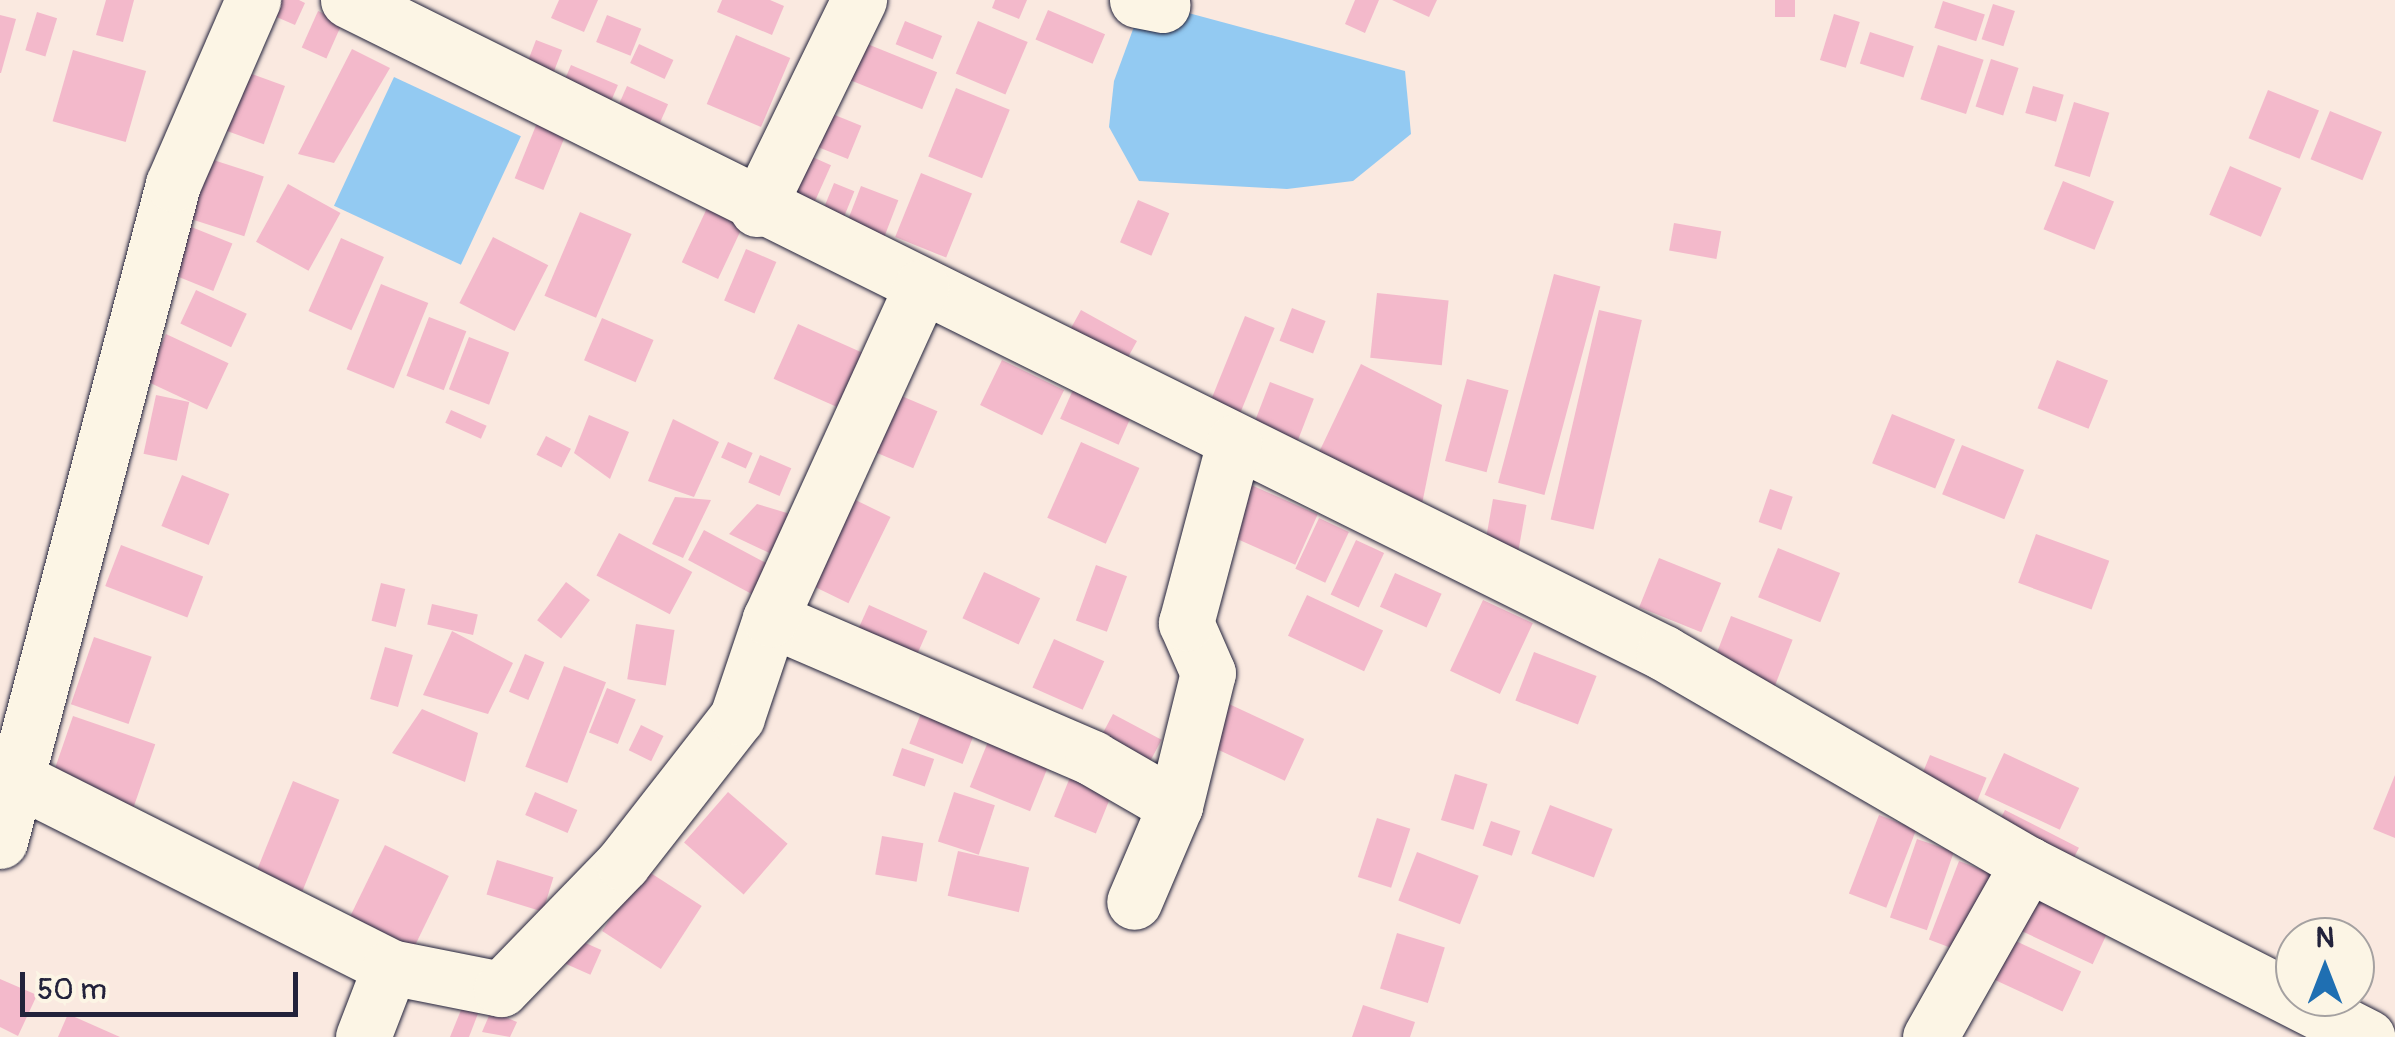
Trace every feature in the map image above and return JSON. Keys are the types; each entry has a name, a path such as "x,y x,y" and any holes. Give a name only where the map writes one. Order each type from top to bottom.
{"street":[{"path":"0,840 173,184 253,0"},
{"path":"348,0 757,209 1664,653 2028,864 2367,1037"},
{"path":"757,209 859,0"},
{"path":"17,779 390,967 501,989 540,955 737,717 770,620 921,287"},
{"path":"1134,902 1175,806 1208,673 1186,623 1234,442"},
{"path":"770,620 1092,758 1175,806"},
{"path":"1930,1037 2028,864"},
{"path":"363,1037 390,967"}],"water":[{"path":"1181,11 1405,71 1411,134 1353,181 1287,189 1139,181 1109,127 1114,81 1139,13"},
{"path":"394,77 521,136 461,265 334,206"}],"building":[{"path":"106,0 134,0 123,42 96,35"},
{"path":"262,0 305,3 295,25 258,9"},
{"path":"559,0 598,0 584,32 551,18"},
{"path":"722,0 770,0 784,6 772,35 717,12"},
{"path":"995,0 1027,0 1019,19 992,8"},
{"path":"1355,0 1379,0 1365,33 1345,24"},
{"path":"1392,0 1437,0 1429,17"},
{"path":"1775,0 1795,0 1795,17 1775,17"},
{"path":"1943,1 1985,15 1976,41 1934,28"},
{"path":"1993,4 2015,11 2003,46 1982,39"},
{"path":"1048,10 1105,34 1093,64 1035,39"},
{"path":"318,11 343,22 326,59 302,48"},
{"path":"37,12 57,18 45,56 25,50"},
{"path":"1834,14 1860,22 1846,68 1820,60"},
{"path":"0,15 16,19 1,73 0,73"},
{"path":"607,15 641,29 630,56 596,42"},
{"path":"905,21 942,36 933,59 896,44"},
{"path":"978,21 1028,42 1005,95 956,73"},
{"path":"1870,32 1914,46 1904,78 1860,63"},
{"path":"736,35 790,58 761,127 707,104"},
{"path":"850,37 937,72 922,109 835,74"},
{"path":"536,40 562,50 547,90 521,80"},
{"path":"639,44 673,60 665,79 630,63"},
{"path":"1938,45 1984,60 1966,114 1920,99"},
{"path":"352,49 390,68 334,163 298,154"},
{"path":"73,50 146,71 126,142 53,121"},
{"path":"1991,59 2019,68 2003,116 1976,107"},
{"path":"571,65 618,85 607,112 560,92"},
{"path":"238,69 285,86 264,144 217,127"},
{"path":"627,86 668,104 655,134 614,116"},
{"path":"2033,86 2064,95 2056,122 2025,113"},
{"path":"956,88 1010,110 982,178 928,157"},
{"path":"2268,90 2319,111 2300,159 2249,138"},
{"path":"2074,102 2109,113 2090,177 2054,166"},
{"path":"815,107 861,126 848,159 802,140"},
{"path":"2330,111 2382,132 2362,180 2311,159"},
{"path":"539,118 568,130 543,190 515,178"},
{"path":"799,151 831,165 808,217 776,203"},
{"path":"201,156 264,176 244,236 182,216"},
{"path":"2230,166 2282,188 2261,237 2209,215"},
{"path":"921,173 972,194 946,258 895,237"},
{"path":"2063,181 2114,202 2095,250 2044,229"},
{"path":"834,183 854,191 838,231 818,223"},
{"path":"288,184 340,213 308,271 256,242"},
{"path":"861,186 898,200 880,247 843,233"},
{"path":"1138,200 1169,213 1151,256 1120,242"},
{"path":"708,206 744,223 718,279 682,262"},
{"path":"580,212 632,234 596,318 544,296"},
{"path":"174,220 232,244 213,291 155,267"},
{"path":"1674,223 1721,231 1716,259 1669,251"},
{"path":"493,237 548,265 515,331 459,303"},
{"path":"341,238 384,257 351,330 308,311"},
{"path":"746,249 776,262 754,313 724,301"},
{"path":"1554,274 1600,286 1544,495 1498,483"},
{"path":"381,284 428,303 394,388 347,369"},
{"path":"196,290 247,314 231,347 180,324"},
{"path":"1377,293 1449,301 1442,365 1370,358"},
{"path":"1292,308 1326,321 1313,354 1279,341"},
{"path":"1081,310 1137,341 1121,369 1065,338"},
{"path":"1599,310 1642,320 1594,529 1551,519"},
{"path":"1245,316 1275,328 1239,416 1209,404"},
{"path":"429,317 466,331 444,390 406,376"},
{"path":"602,318 654,340 636,382 584,360"},
{"path":"798,324 862,352 838,407 774,379"},
{"path":"166,334 229,363 207,409 144,380"},
{"path":"469,337 509,352 489,405 449,389"},
{"path":"1002,360 1064,390 1042,435 980,405"},
{"path":"2057,360 2108,381 2089,429 2038,408"},
{"path":"1361,364 1442,405 1421,509 1312,467"},
{"path":"1467,379 1509,390 1487,472 1445,461"},
{"path":"1270,382 1314,399 1296,445 1252,428"},
{"path":"1076,383 1134,409 1119,445 1060,419"},
{"path":"885,389 937,411 913,468 861,446"},
{"path":"156,395 189,402 177,461 144,454"},
{"path":"451,410 487,426 481,439 445,423"},
{"path":"1892,414 1955,439 1935,489 1872,463"},
{"path":"589,415 629,432 610,479 574,453"},
{"path":"673,419 719,442 694,497 648,481"},
{"path":"546,436 571,449 561,467 536,455"},
{"path":"728,442 753,453 746,469 721,458"},
{"path":"1081,442 1139,468 1106,544 1047,518"},
{"path":"1962,445 2024,470 2004,519 1942,494"},
{"path":"760,455 791,468 780,496 748,483"},
{"path":"182,475 229,494 209,545 161,526"},
{"path":"1240,480 1318,515 1295,565 1218,530"},
{"path":"833,489 891,517 848,603 791,575"},
{"path":"1770,489 1793,497 1781,530 1759,522"},
{"path":"675,497 711,500 683,558 652,544"},
{"path":"1493,499 1526,505 1518,550 1485,544"},
{"path":"757,504 807,519 784,560 729,534"},
{"path":"1319,518 1349,532 1325,583 1295,569"},
{"path":"704,530 773,567 757,597 688,560"},
{"path":"619,533 692,572 670,614 596,575"},
{"path":"2036,534 2109,561 2092,610 2018,583"},
{"path":"1356,540 1384,553 1359,607 1331,594"},
{"path":"121,545 203,577 187,618 105,586"},
{"path":"1778,548 1840,573 1820,622 1758,597"},
{"path":"1659,558 1721,583 1701,632 1639,607"},
{"path":"1096,565 1127,576 1107,632 1076,620"},
{"path":"984,572 1040,598 1019,644 962,618"},
{"path":"1395,573 1442,594 1427,628 1380,607"},
{"path":"566,582 590,600 561,638 537,620"},
{"path":"381,583 405,589 396,627 372,621"},
{"path":"1307,595 1383,630 1364,671 1288,636"},
{"path":"1483,600 1533,623 1500,694 1450,671"},
{"path":"432,604 478,615 473,635 427,624"},
{"path":"869,605 927,631 908,676 849,650"},
{"path":"1731,616 1793,640 1774,689 1712,665"},
{"path":"636,624 675,630 666,685 627,679"},
{"path":"452,631 513,663 488,714 423,695"},
{"path":"94,637 152,657 129,724 71,704"},
{"path":"1054,639 1104,661 1083,710 1032,687"},
{"path":"385,647 413,655 398,707 370,699"},
{"path":"1534,652 1597,676 1578,725 1515,701"},
{"path":"525,654 544,662 528,700 509,692"},
{"path":"564,666 606,682 567,783 525,767"},
{"path":"607,688 636,700 618,744 589,733"},
{"path":"928,695 981,715 963,764 909,744"},
{"path":"1229,704 1304,739 1285,781 1210,746"},
{"path":"422,709 478,733 465,782 392,753"},
{"path":"1113,714 1162,740 1142,777 1093,751"},
{"path":"73,716 155,744 133,810 51,781"},
{"path":"996,722 1056,746 1030,811 970,787"},
{"path":"641,725 663,736 651,761 629,750"},
{"path":"902,748 934,759 925,786 893,775"},
{"path":"2004,753 2079,788 2060,830 1985,795"},
{"path":"1930,755 1987,778 1974,809 1917,787"},
{"path":"1077,760 1119,777 1096,833 1054,817"},
{"path":"1455,774 1488,784 1473,830 1441,820"},
{"path":"2395,775 2395,838 2373,829"},
{"path":"293,781 339,800 301,895 254,876"},
{"path":"535,792 577,810 568,833 525,815"},
{"path":"728,792 788,844 744,894 684,843"},
{"path":"954,792 995,805 979,855 938,841"},
{"path":"1550,805 1613,829 1594,878 1531,854"},
{"path":"2005,810 2079,848 2064,876 1990,839"},
{"path":"1879,815 1916,829 1886,908 1849,893"},
{"path":"1377,818 1410,829 1391,888 1358,877"},
{"path":"1491,821 1520,831 1512,856 1483,846"},
{"path":"882,836 923,843 917,882 875,874"},
{"path":"1917,839 1954,852 1927,930 1890,917"},
{"path":"385,845 449,876 410,955 346,924"},
{"path":"958,851 1029,867 1019,912 948,896"},
{"path":"1417,852 1479,876 1460,924 1398,901"},
{"path":"497,860 553,877 543,912 486,894"},
{"path":"1959,861 1996,875 1966,954 1929,939"},
{"path":"643,868 702,906 661,969 602,931"},
{"path":"2036,887 2112,922 2093,964 2017,929"},
{"path":"563,933 601,950 590,975 552,958"},
{"path":"1397,933 1445,948 1428,1003 1380,988"},
{"path":"2005,936 2081,971 2063,1011 1986,976"},
{"path":"0,979 37,995 18,1036 0,1027"},
{"path":"463,1005 479,1011 469,1037 450,1037"},
{"path":"1363,1005 1415,1022 1410,1037 1352,1037"},
{"path":"491,1011 517,1022 510,1037 482,1032"},
{"path":"68,1014 120,1037 58,1037"}]}
